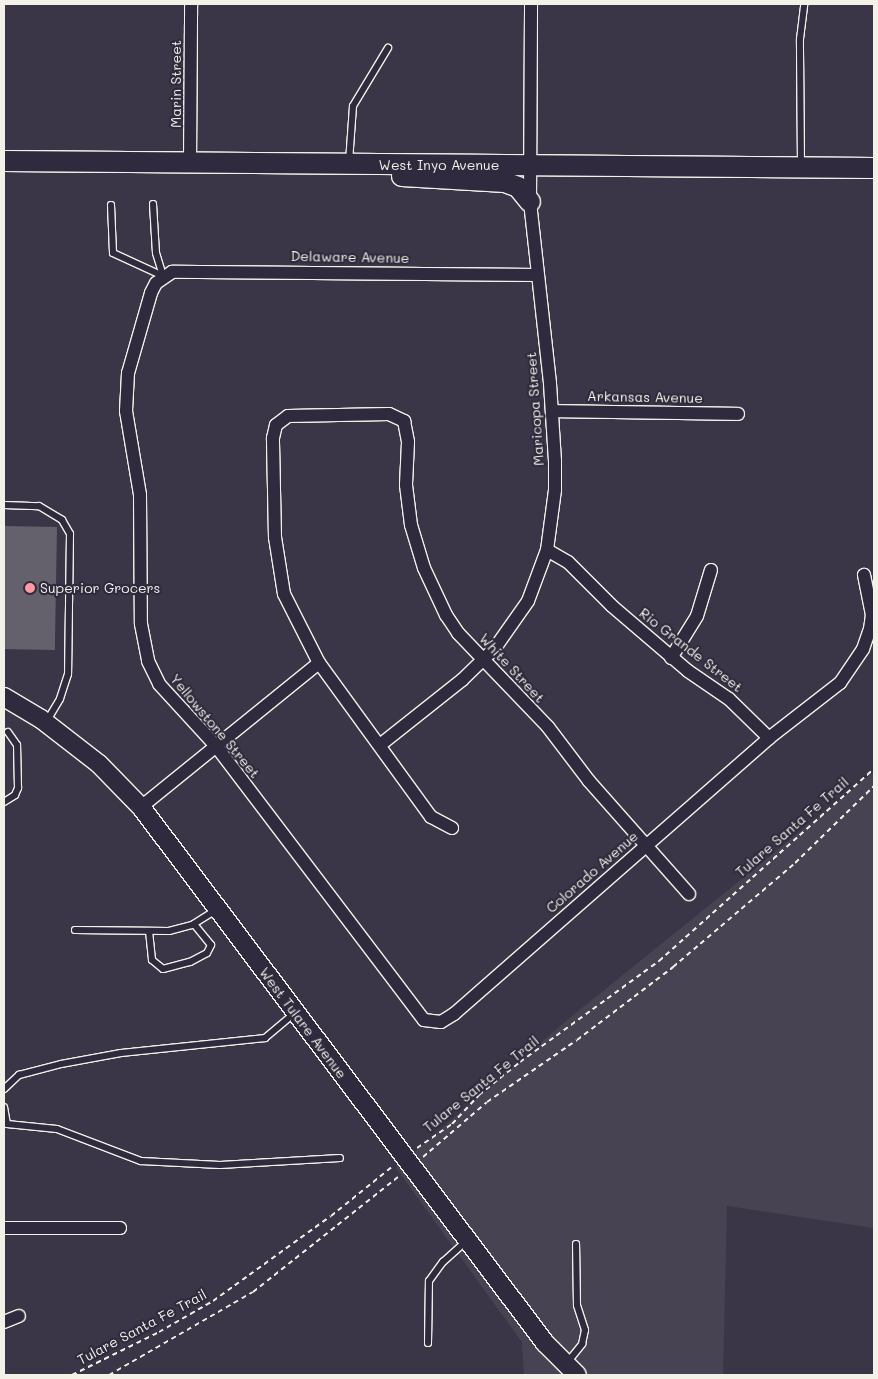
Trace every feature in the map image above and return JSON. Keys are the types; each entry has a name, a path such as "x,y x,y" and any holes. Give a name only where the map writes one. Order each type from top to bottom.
{"main road":[{"name":"West Inyo Avenue","path":"4,161 190,164 874,168"},
{"path":"372,164 408,178 505,182 518,187 530,202"},
{"name":"West Tulare Avenue","path":"4,697 46,723 99,764 141,807 403,1158 545,1343 571,1370"}],"street":[{"name":"Marin Street","path":"190,164 191,4"},
{"name":"Maricopa Street","path":"380,745 484,659 507,633 528,601 547,550 555,490 553,411 530,202 531,4"},
{"name":"Delaware Avenue","path":"163,276 185,270 537,275"},
{"name":"Yellowstone Street","path":"163,276 151,293 132,352 126,392 128,431 140,495 143,638 148,662 159,684 216,746 414,1011 432,1023"},
{"name":"Arkansas Avenue","path":"553,411 738,414"},
{"name":"White Street","path":"319,663 294,618 279,568 273,438 281,419 296,413 398,416 404,421 408,442 407,505 417,550 446,615 484,659 548,727 589,781 689,894"},
{"name":"Rio Grande Street","path":"547,550 582,573 612,606 671,658 729,699 769,738"},
{"path":"671,658 697,616 711,570"},
{"name":"Colorado Avenue","path":"432,1023 454,1014 769,738 840,683 863,649 872,615 864,575"},
{"path":"141,807 319,663 380,745 430,817 452,828"},
{"path":"4,1228 120,1228"},
{"path":"4,1322 19,1316"}],"lane":[{"path":"802,168 800,39 804,4"},
{"path":"349,164 353,106 388,48"},
{"path":"153,204 156,253 163,276"},
{"path":"111,205 113,253 163,276"},
{"path":"4,506 39,506 62,520 70,534 68,674 60,699 46,723"},
{"path":"4,802 15,795 18,788 17,746 8,732"},
{"path":"75,930 169,931 194,924 217,910"},
{"path":"149,931 152,960 163,969 190,962 207,953 211,946 194,924"},
{"path":"4,1089 19,1075 61,1064 121,1053 265,1038 295,1013"},
{"path":"4,1107 7,1124 57,1129 141,1161 220,1165 340,1158"},
{"path":"428,1343 429,1281 443,1262 467,1240"},
{"path":"571,1370 582,1344 585,1330 577,1306 576,1244"}],"path":[{"name":"Tulare Santa Fe Trail","path":"72,1375 159,1332 212,1301 331,1216 403,1158 452,1124 479,1094 520,1062 659,961 874,769"},
{"name":"Tulare Santa Fe Trail","path":"421,1158 487,1102 577,1040 673,967 795,863 874,786"},
{"name":"Tulare Santa Fe Trail","path":"109,1375 253,1292 398,1177"}],"shaded area":[{"path":"874,772 874,1228 727,1206 723,1375 524,1375 522,1342 396,1168 566,1021"}],"building":[{"name":"Superior Grocers","path":"4,526 57,527 55,650 4,649"}],"place":[{"name":"Superior Grocers","path":"30,588"}]}
